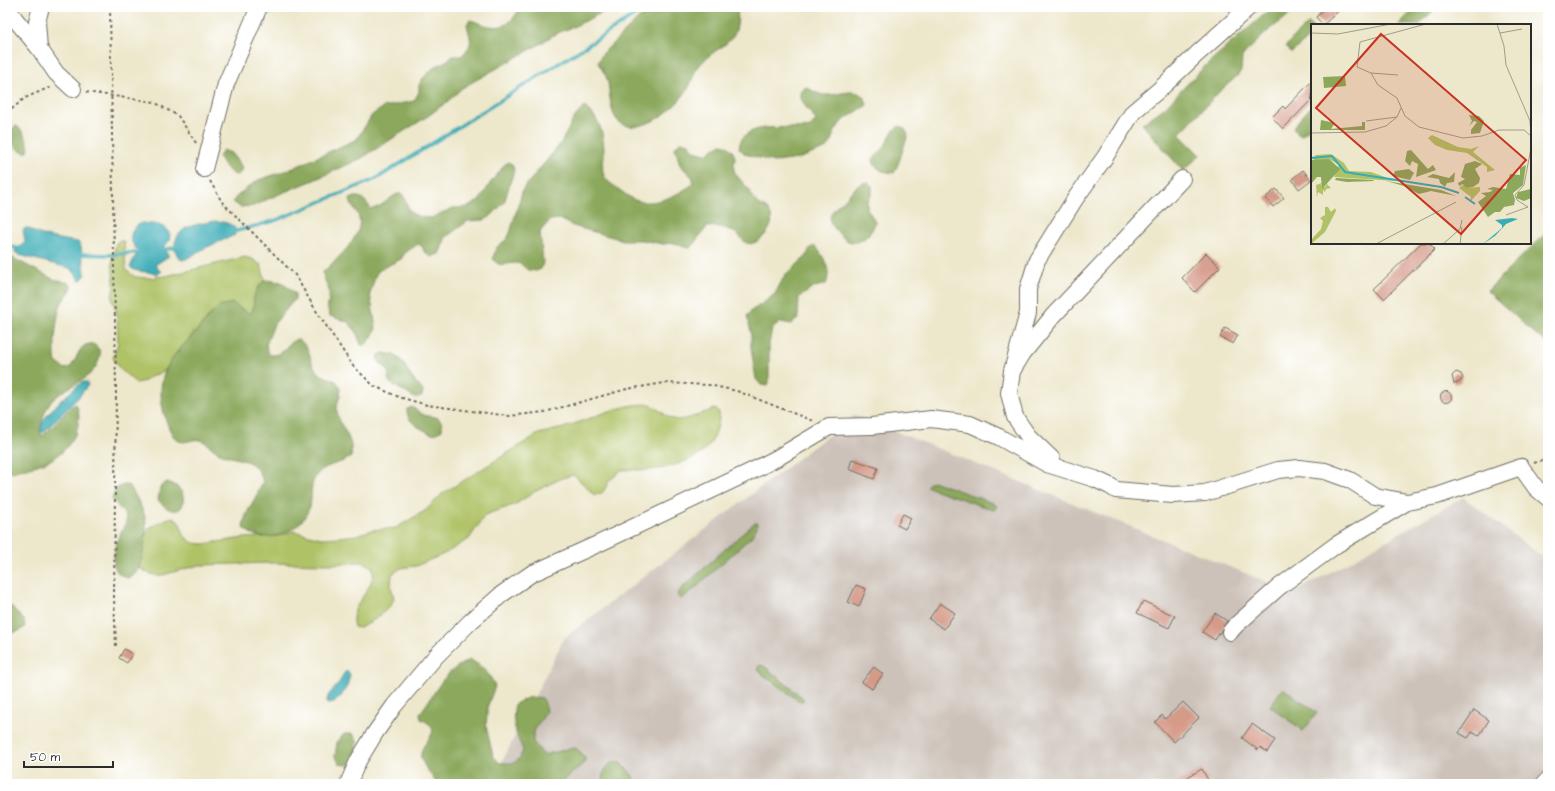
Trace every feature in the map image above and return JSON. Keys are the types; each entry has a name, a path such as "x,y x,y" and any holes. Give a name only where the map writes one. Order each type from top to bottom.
{"street":[{"path":"7,7 15,19 40,48 56,73 73,89"},
{"path":"40,48 37,22 41,7"},
{"path":"204,169 226,84 259,7"},
{"path":"1068,470 1046,455 1028,436 1016,417 1009,394 1012,371 1028,313 1028,289 1037,260 1075,199 1105,157 1133,112 1249,7"},
{"path":"1012,371 1023,353 1053,316 1182,179"},
{"path":"348,784 362,755 394,706 436,656 470,622 502,594 531,574 754,470 829,427 872,426 931,419 970,424 999,437 1047,464 1068,470 1110,486 1116,490 1173,495 1205,493 1278,470 1299,468 1325,471 1350,480 1375,496 1407,502"},
{"path":"1230,632 1280,587 1336,545 1407,502 1437,496 1521,467 1536,488 1548,498"},
{"path":"1544,784 1548,780"}],"path":[{"path":"110,7 116,387 114,590 116,646"},
{"path":"7,113 25,98 48,88 73,89 154,102 178,116 198,148"},
{"path":"204,169 222,202 295,275 315,309 353,366 374,386 399,397 427,405 509,416 545,412 627,389 665,383 709,385 737,391 792,414 829,427"}],"shaded area":[{"path":"855,415 1294,593 1463,497 1548,561 1548,784 491,784 564,638"}],"green space":[{"path":"521,7 613,7 573,27 555,34 462,88 428,116 360,159 253,206 240,207 233,202 236,197 258,180 289,170 357,139 372,115 384,107 414,101 419,92 419,85 423,78 433,68 452,56 461,56 468,48 470,45 470,38 467,24 470,20 483,25 498,27 503,26 514,17"},
{"path":"662,7 737,7 738,20 736,30 727,42 699,66 686,93 663,115 643,125 624,125 615,117 611,105 607,79 598,63 602,54 639,18"},
{"path":"1273,7 1299,7 1267,32 1245,53 1242,57 1241,71 1237,76 1219,92 1179,134 1200,155 1183,171 1142,124 1164,108 1207,64"},
{"path":"1416,7 1437,7 1420,24 1399,24"},
{"path":"1309,23 1311,25 1311,36 1291,53 1286,46"},
{"path":"806,87 823,95 855,92 864,98 867,105 842,121 835,131 832,141 827,148 798,159 774,162 745,154 739,148 742,139 749,133 758,129 811,127 816,120 800,96 800,92"},
{"path":"1311,106 1311,128 1301,135 1293,127"},
{"path":"584,107 595,117 601,129 604,157 603,169 606,179 635,200 650,202 666,199 693,184 693,178 680,165 675,147 680,142 689,143 694,151 706,154 721,144 724,144 730,148 733,153 735,158 734,170 737,176 759,205 767,209 770,214 770,228 764,236 756,242 749,244 737,234 727,229 707,227 690,248 675,243 663,244 642,240 623,240 573,226 560,219 550,220 540,232 543,262 541,269 536,271 528,270 521,264 516,263 502,265 498,264 493,258 497,247 507,239 510,233 523,189 561,143 574,118"},
{"path":"16,126 26,138 29,149 28,152 19,150 10,138 12,129"},
{"path":"899,126 905,129 908,135 898,164 894,173 882,171 874,165 873,159 883,149 893,131"},
{"path":"223,150 231,153 242,167 238,175 230,172 219,157"},
{"path":"507,162 512,164 514,170 504,203 490,217 484,220 468,221 446,237 439,254 431,257 424,251 422,246 418,244 405,253 401,259 381,269 376,274 370,294 376,328 371,339 365,345 361,345 356,331 348,322 330,316 328,306 329,290 323,272 347,248 357,232 359,218 351,204 350,199 360,197 371,209 376,208 393,196 401,193 405,198 408,208 413,214 431,218 453,208 468,207 480,200 491,182"},
{"path":"868,182 872,186 872,194 867,202 867,208 875,222 874,226 865,238 857,242 848,241 840,235 832,225 830,221 831,213 856,187"},
{"path":"1548,231 1548,345 1487,291"},
{"path":"120,240 124,242 126,270 135,277 148,278 166,276 245,257 252,259 261,265 265,280 255,293 253,308 250,314 241,309 219,306 178,351 167,369 145,381 136,383 119,368 113,358 118,343 117,314 112,298 114,283 112,264 116,243"},
{"path":"815,246 821,254 828,269 828,279 826,284 815,287 799,297 798,319 791,324 781,322 772,329 769,344 769,383 767,386 761,385 756,379 751,348 751,332 747,316 751,311 775,294 785,275 806,257 810,248"},
{"path":"9,256 53,279 69,283 72,287 62,302 58,315 55,341 56,362 65,369 72,366 83,347 89,344 96,346 100,353 96,367 90,374 53,399 46,409 43,417 41,436 72,406 76,404 79,413 78,423 76,433 70,443 56,457 49,461 7,474 7,257"},
{"path":"265,280 281,282 295,293 295,299 274,324 266,345 269,355 279,354 297,339 302,342 308,350 317,371 337,382 339,385 341,392 337,405 337,412 351,444 351,457 323,469 316,476 312,485 310,507 297,526 279,535 269,537 251,533 243,527 246,515 263,481 255,467 246,461 220,453 200,440 182,442 176,439 166,420 161,397 161,387 166,368 178,350 220,306 232,303 250,314 253,308 255,293"},
{"path":"383,353 394,355 402,361 412,378 423,391 422,396 416,398 413,397 390,383 387,369 377,359 379,355"},
{"path":"647,404 669,417 680,420 715,409 719,412 718,422 716,433 708,448 695,457 669,467 654,470 621,470 609,481 601,493 596,495 593,494 574,475 562,478 534,492 516,504 485,515 469,539 446,553 416,566 401,568 392,574 391,586 394,598 391,605 377,618 360,628 354,627 353,619 355,611 371,583 373,576 373,568 364,562 332,564 272,563 199,565 159,576 139,568 145,537 149,528 172,517 180,524 184,536 193,543 203,544 244,538 279,536 293,531 321,538 356,535 372,530 396,528 426,510 442,494 538,434 563,428 612,410 633,405"},
{"path":"412,407 424,415 438,418 442,423 442,430 431,434 415,424 407,414 407,409"},
{"path":"933,481 997,506 993,510 928,487 928,484"},
{"path":"167,482 176,486 181,492 183,504 179,509 174,510 167,508 158,500 160,487"},
{"path":"125,485 130,486 142,509 146,521 145,542 141,563 136,572 128,578 116,571 114,565 115,551 126,520 124,514 112,499 116,489"},
{"path":"754,523 757,523 757,527 752,536 691,592 680,599 677,595 682,588"},
{"path":"7,602 24,620 25,627 19,631 7,634"},
{"path":"470,660 485,670 495,686 488,705 486,726 493,756 500,763 514,763 520,758 523,750 515,728 514,710 515,704 529,697 542,698 545,704 546,709 544,716 536,728 533,740 544,755 576,748 585,758 585,762 560,784 437,784 421,757 424,746 432,732 432,728 421,719 420,713 446,676 452,670"},
{"path":"760,665 764,666 803,698 803,701 799,701 762,674 758,670"},
{"path":"1283,688 1317,713 1303,731 1270,706"},
{"path":"344,734 353,734 357,742 356,753 351,764 345,765 340,764 335,757 337,742"},
{"path":"615,761 619,762 625,767 638,784 602,784 605,770"}],"water":[{"path":"214,221 233,226 235,228 235,235 205,248 186,259 182,260 179,258 175,250 175,242 179,234 186,228"},
{"path":"142,223 161,226 170,234 169,241 163,248 169,256 155,265 161,272 157,275 130,267 138,251 132,242 131,236 135,228"},
{"path":"25,228 45,236 78,242 81,247 85,276 79,280 75,273 69,268 19,255 15,252 15,250 25,241 23,230"},
{"path":"82,382 87,382 88,385 78,398 45,431 41,433 41,427 49,412"},
{"path":"346,671 348,671 350,675 348,684 343,694 336,701 327,703 329,695 339,683"}],"building":[{"path":"1326,7 1343,7 1324,24 1322,24 1316,17"},
{"path":"1311,82 1311,100 1283,129 1272,117 1283,106 1285,109"},
{"path":"1303,170 1311,180 1299,189 1292,179"},
{"path":"1276,189 1284,198 1273,207 1265,198"},
{"path":"1420,244 1430,244 1435,249 1384,299 1374,289"},
{"path":"1206,253 1220,267 1195,292 1182,278"},
{"path":"1225,328 1238,335 1233,344 1220,337"},
{"path":"1456,372 1461,374 1463,378 1460,382 1454,384 1452,376"},
{"path":"1444,392 1448,392 1450,393 1450,401 1444,402 1441,399 1441,395"},
{"path":"852,459 878,468 874,479 849,469"},
{"path":"903,514 911,518 905,529 897,525"},
{"path":"856,585 866,589 859,607 848,602"},
{"path":"1143,601 1175,616 1169,628 1137,613"},
{"path":"940,603 955,613 944,629 929,619"},
{"path":"1215,613 1227,621 1215,640 1202,632"},
{"path":"124,649 132,654 127,663 119,658"},
{"path":"874,667 883,674 872,689 862,682"},
{"path":"1183,702 1199,718 1174,742 1155,722 1162,715 1165,719"},
{"path":"1474,710 1489,720 1479,736 1472,732 1468,738 1459,733"},
{"path":"1252,724 1275,740 1267,752 1260,747 1258,750 1242,738"},
{"path":"1202,769 1208,780 1202,784 1175,784"}],"waterway":[{"path":"233,232 274,221 376,179 648,7"},
{"path":"7,246 22,249"},
{"path":"161,250 179,247"},
{"path":"77,254 111,255 141,252"}]}
